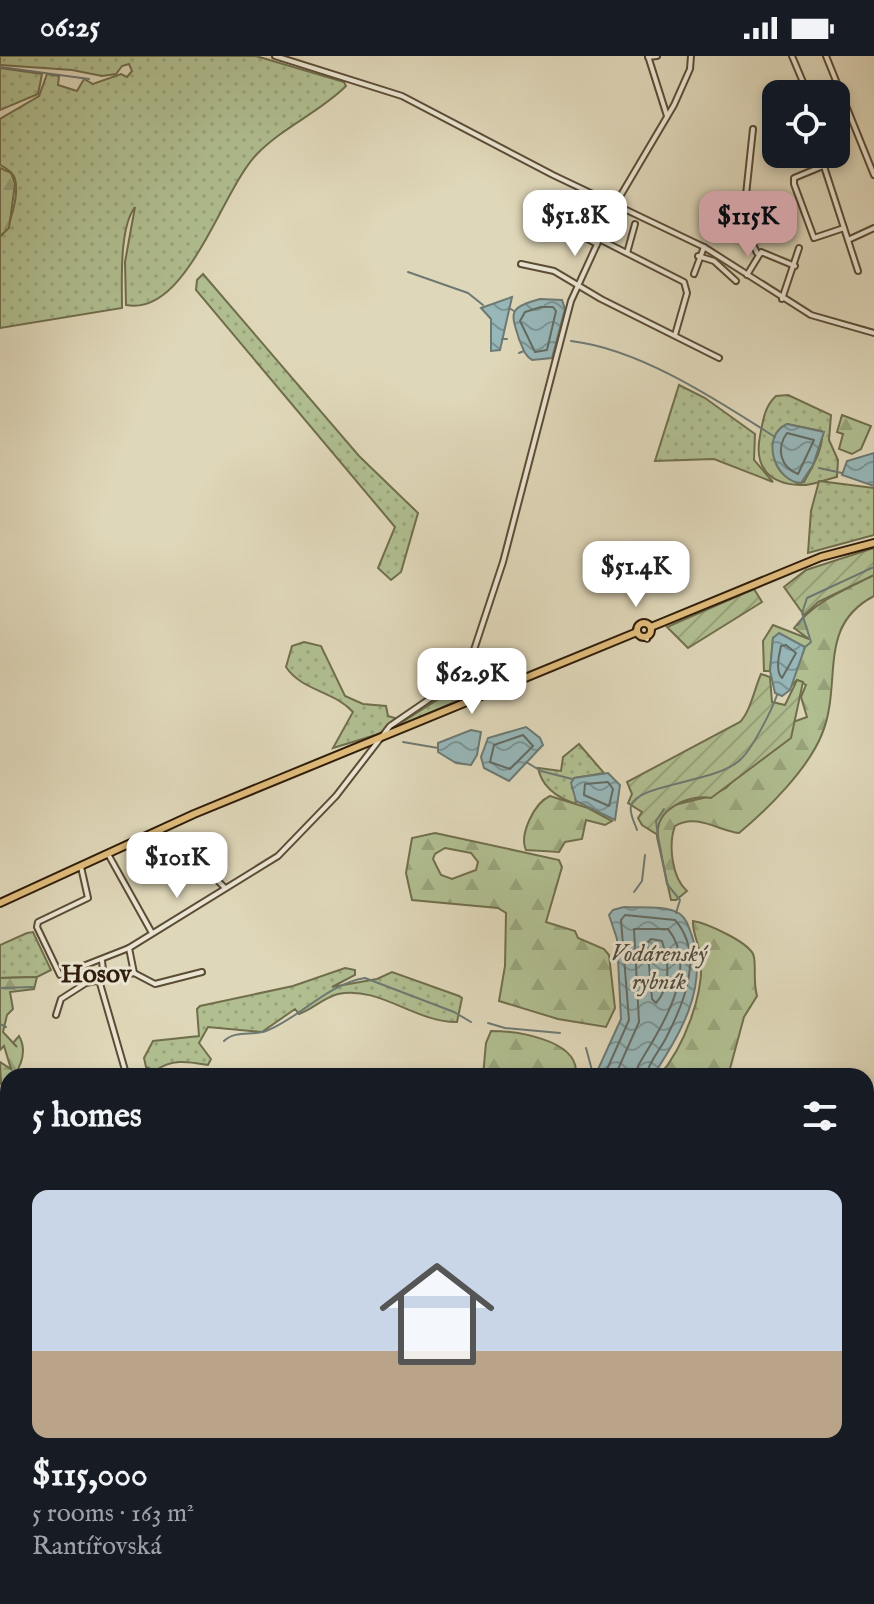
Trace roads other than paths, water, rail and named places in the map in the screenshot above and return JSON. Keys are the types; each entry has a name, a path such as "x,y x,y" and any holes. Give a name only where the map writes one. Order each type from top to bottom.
{"main road":[{"path":"0,903 107,852 637,632 640,623 651,627 821,557 874,543"},
{"path":"637,632 647,638 651,627"}],"street":[{"path":"275,56 387,90 704,247 811,315 874,333"},
{"path":"657,56 648,56 667,116"},
{"path":"80,865 88,898 38,922 37,927 60,975 129,948 278,856 336,796 390,726 462,679 475,650 503,562 568,310 615,205 667,116 690,69 691,56"},
{"path":"792,56 802,80"},
{"path":"826,56 874,175"},
{"path":"753,129 743,223 757,253 795,266"},
{"path":"818,168 794,178 814,238 844,228"},
{"path":"824,168 858,271"},
{"path":"528,208 686,284 687,293 675,335"},
{"path":"728,219 743,223"},
{"path":"627,253 635,224"},
{"path":"848,240 874,228"},
{"path":"694,274 698,256 704,247"},
{"path":"782,299 799,248"},
{"path":"747,275 757,253"},
{"path":"698,256 714,261 736,281"},
{"path":"521,264 554,271 579,283 601,299 719,358"},
{"path":"107,852 152,933"},
{"path":"159,875 197,860 225,888"},
{"path":"129,948 134,973"},
{"path":"102,961 102,979 124,1068"},
{"path":"56,1015 58,1004 69,992 102,979 134,973 155,984 202,972"}],"water":[{"path":"512,297 500,350 491,351 491,319 481,308"},
{"path":"540,299 562,300 565,309 552,358 532,360 527,356 516,330 514,312 522,305"},
{"path":"787,424 824,432 813,465 801,483 784,475 774,457 774,438"},
{"path":"874,453 874,486 842,475 847,461"},
{"path":"779,633 805,647 790,690 782,696 775,693 770,671 773,638"},
{"path":"526,727 540,738 543,745 509,781 484,768 481,757 488,738"},
{"path":"471,730 481,732 477,755 471,765 456,763 438,752 438,743"},
{"path":"608,773 620,785 615,820 576,801 571,783 574,778"},
{"name":"Vodárenský rybník","path":"624,907 675,911 684,918 692,936 697,973 694,992 682,1027 658,1068 599,1068 621,1019 617,939 609,915 613,910"}],"waterway":[{"path":"0,67 89,79"},
{"path":"408,272 468,293 483,305"},
{"path":"509,308 514,311"},
{"path":"502,339 507,339"},
{"path":"571,341 624,354 651,365 703,392 775,437"},
{"path":"519,353 524,351"},
{"path":"819,468 842,473"},
{"path":"804,648 811,642 802,613 807,598 874,567"},
{"path":"798,625 803,617"},
{"path":"637,830 631,815 631,806 637,798 662,787 715,773 741,759 751,747 777,695"},
{"path":"403,742 438,748"},
{"path":"526,762 541,771 572,779"},
{"path":"664,809 656,821 667,884 680,900 676,913"},
{"path":"634,892 642,881 645,855"},
{"path":"224,1041 233,1036 266,1031 338,987 365,978 454,1012 471,1022"},
{"path":"0,988 33,987"},
{"path":"488,1023 505,1028 560,1033"},
{"path":"0,1024 6,1027"},
{"path":"586,1048 591,1068"}],"district":[{"name":"Hosov","path":"96,973"}]}
